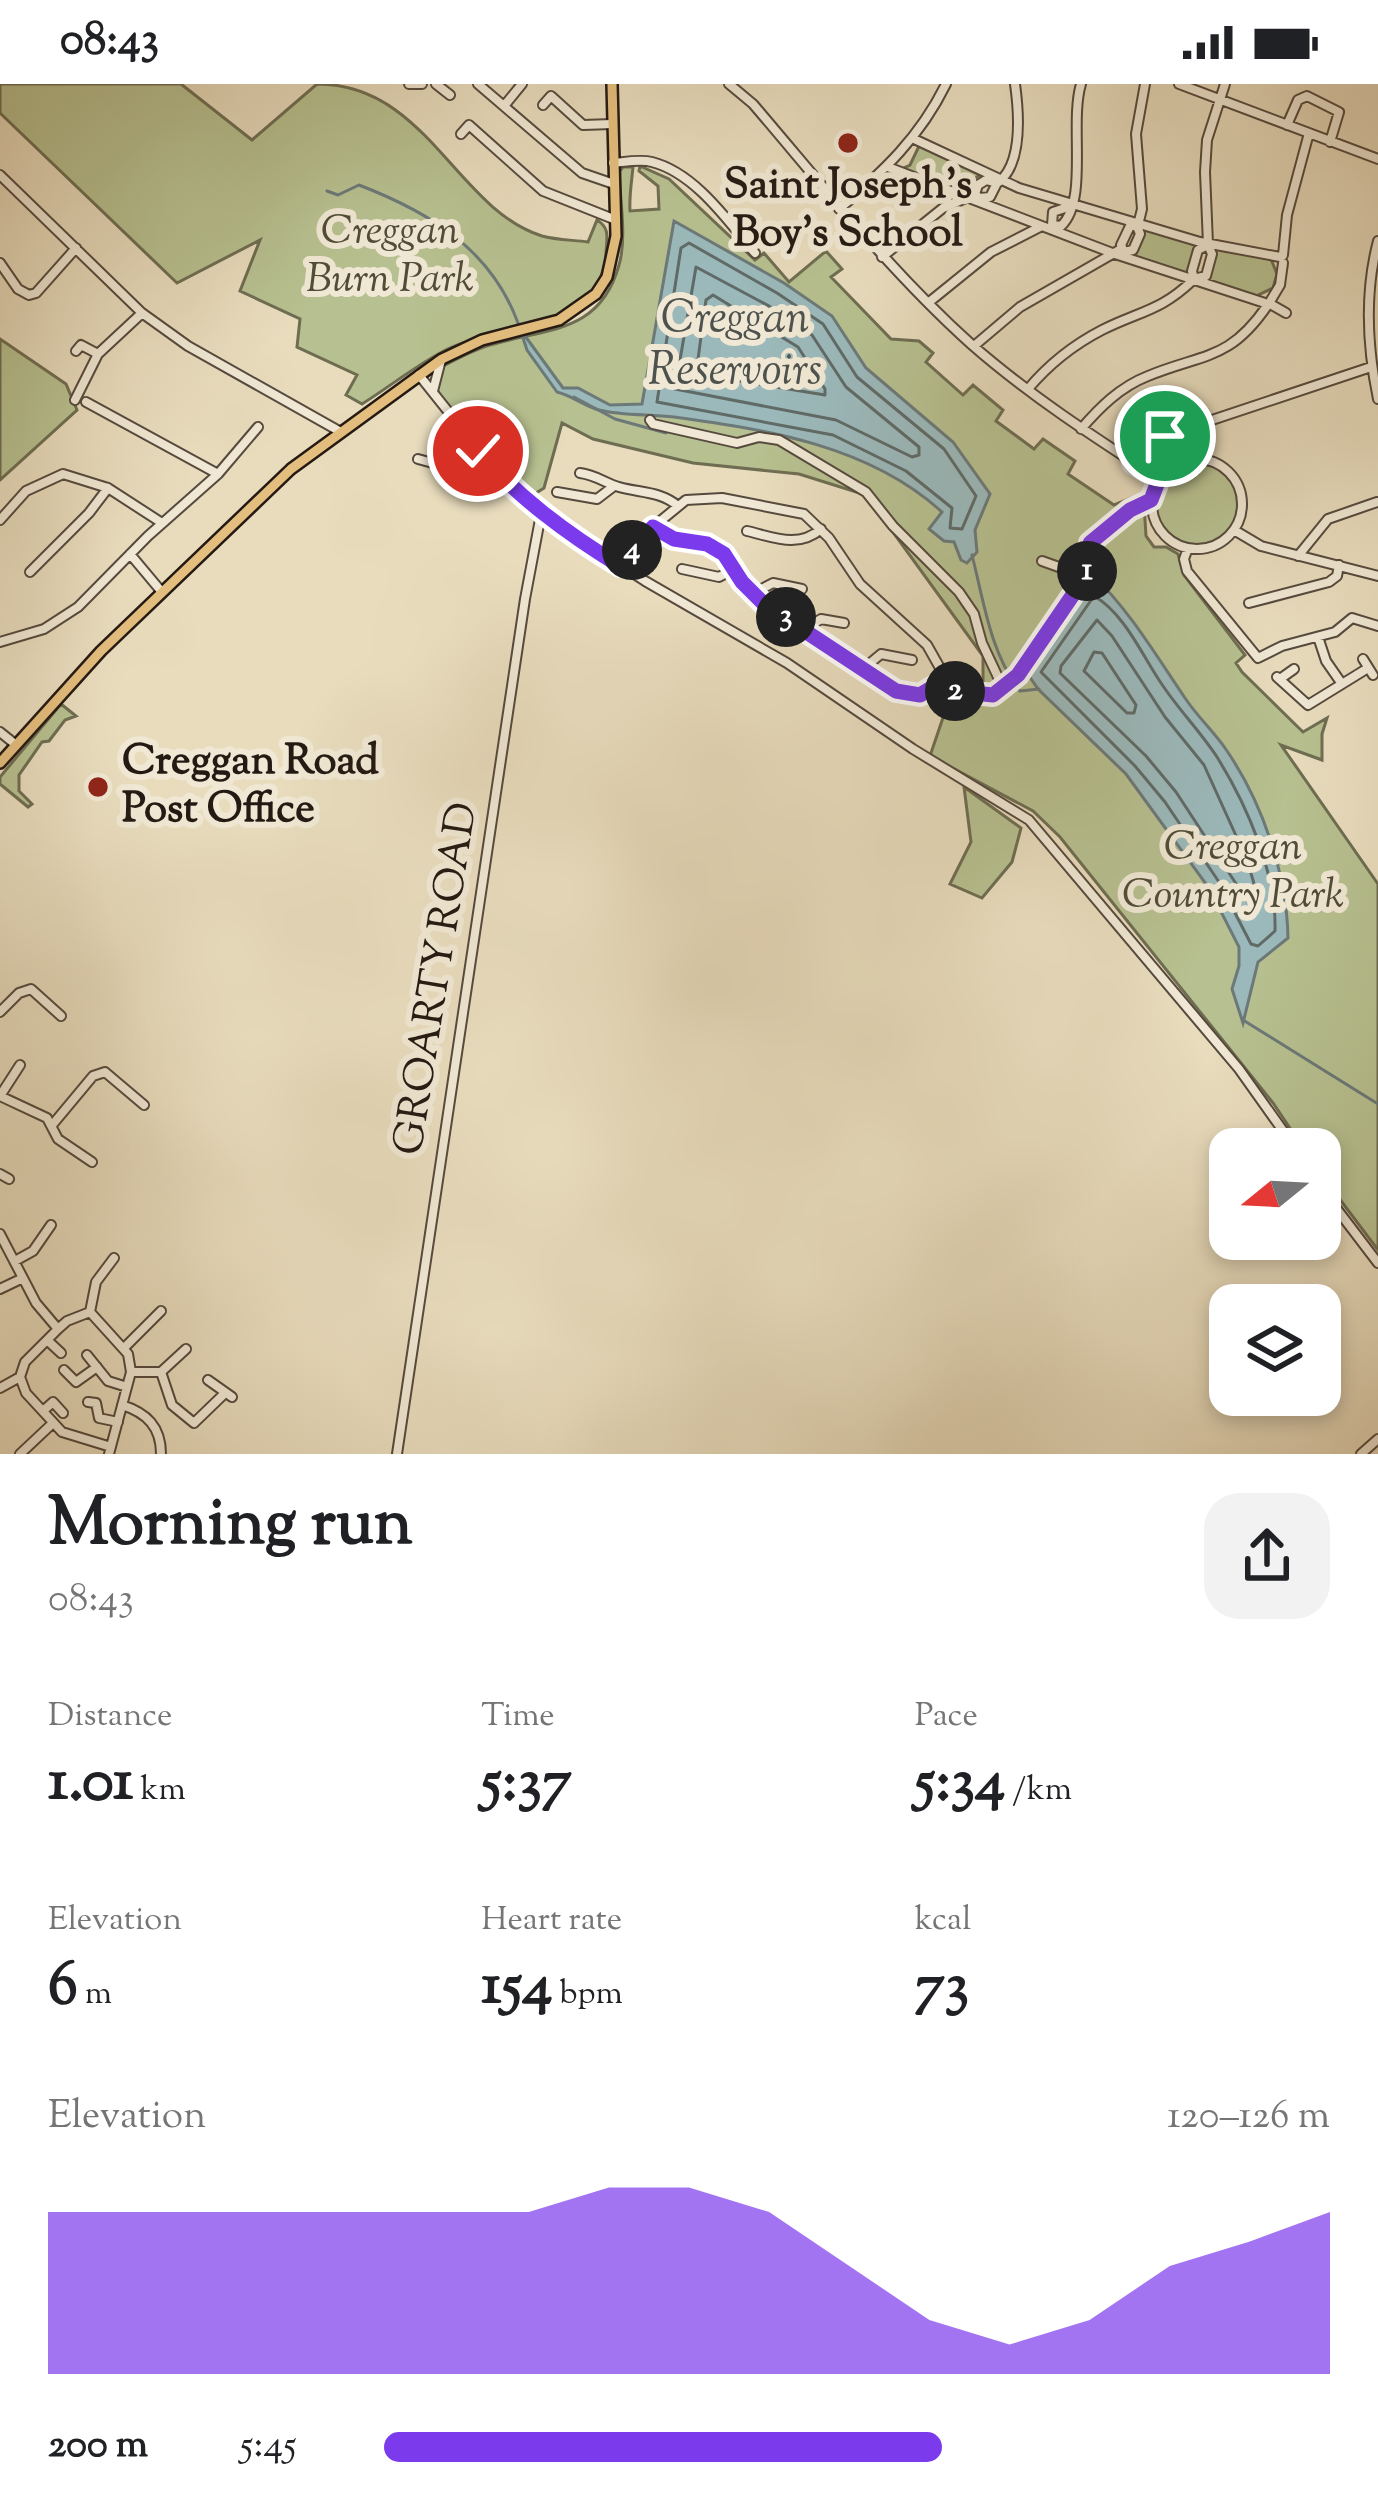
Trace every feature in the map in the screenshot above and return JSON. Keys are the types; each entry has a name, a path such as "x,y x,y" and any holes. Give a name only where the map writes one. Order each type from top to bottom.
{"main road":[{"path":"0,763 161,592 290,469 339,430 442,358 482,340 559,320 585,305 607,277 614,259 612,84"}],"street":[{"path":"409,84 422,84"},
{"path":"436,84 450,95"},
{"path":"478,84 582,173 614,184"},
{"path":"504,106 522,84"},
{"path":"729,84 753,104 882,257 974,346 1081,429 1159,479"},
{"path":"839,209 914,139 946,84"},
{"path":"969,195 990,197 1014,156 1015,84"},
{"path":"888,167 1055,227 1067,222 1077,184 1075,114 1081,84"},
{"path":"1138,225 1142,209 1136,134 1145,84"},
{"path":"1179,84 1378,159"},
{"path":"1208,244 1204,172 1225,84"},
{"path":"543,105 551,96 583,125 612,124"},
{"path":"1287,125 1302,97 1335,107 1338,119 1330,142"},
{"path":"461,134 469,125 543,191 616,220"},
{"path":"1081,429 1109,399 1135,382 1233,345 1253,328 1280,285 1287,215 1309,134"},
{"path":"914,139 1000,182 1071,206 1208,244 1282,258"},
{"path":"613,163 645,161 678,175 720,212 755,253"},
{"path":"0,176 142,314 188,346 339,430"},
{"path":"882,257 978,184 1000,182"},
{"path":"928,303 992,252 1047,224 1286,313"},
{"path":"974,346 1031,300 1118,251 1126,229 1138,225"},
{"path":"1378,241 1368,311 1378,399"},
{"path":"1194,280 1198,250 1208,244"},
{"path":"0,263 18,290 29,295 76,248"},
{"path":"1028,389 1072,348 1106,328 1164,306 1194,280"},
{"path":"142,314 98,354 77,397 218,474"},
{"path":"80,346 98,354"},
{"path":"433,394 442,358"},
{"path":"1133,463 1165,436 1371,367"},
{"path":"418,374 506,484 541,514 787,663 1029,820 1239,1069 1281,1128"},
{"path":"650,420 737,443 759,437 779,440 866,492 958,592 974,614 982,643 1009,684"},
{"path":"0,640 24,637 62,620 218,474 258,427"},
{"path":"459,470 478,451"},
{"path":"418,459 473,474"},
{"path":"1186,460 1219,464 1240,489 1241,511 1234,530 1218,544 1188,548 1160,531 1151,500 1159,479 1186,460"},
{"path":"580,473 599,476 614,486 665,496 677,506"},
{"path":"0,520 26,491 51,477 76,475 108,488 162,524"},
{"path":"557,492 597,499 614,486"},
{"path":"30,572 108,488"},
{"path":"620,566 653,527 677,506 699,496 791,509 820,529 860,584 927,645 940,668 938,684 924,695 908,696 752,594 724,554 707,544 674,539 653,527"},
{"path":"938,684 985,695 1009,684 1084,576 1090,543 1130,510 1151,500"},
{"path":"1298,556 1328,519 1377,502"},
{"name":"GROARTY ROAD","path":"398,1454 541,514"},
{"path":"747,531 793,542 806,540 820,529"},
{"path":"1234,530 1261,546 1378,576"},
{"path":"1188,548 1187,572 1253,655 1264,656 1282,646 1335,632 1352,618 1378,626"},
{"path":"130,554 161,592"},
{"path":"1042,561 1084,576"},
{"path":"1249,603 1329,582 1337,576 1339,565"},
{"path":"682,569 719,577 734,569"},
{"path":"752,594 773,584 802,590"},
{"path":"805,629 820,619 844,622"},
{"path":"1318,637 1326,661 1342,684"},
{"path":"863,669 881,654 912,660"},
{"path":"1294,669 1278,678 1308,705 1368,667"},
{"path":"0,732 15,745"},
{"path":"0,1012 19,993 31,989 61,1016"},
{"path":"20,1065 0,1096 53,1124 58,1139 92,1162"},
{"path":"53,1124 75,1094 100,1073 117,1079 144,1105"},
{"path":"1341,1214 1378,1263"},
{"path":"15,1261 33,1251 52,1224"},
{"path":"0,1234 36,1304 58,1329"},
{"path":"91,1312 96,1282 114,1263"},
{"path":"0,1289 22,1278"},
{"path":"123,1348 148,1317 161,1311"},
{"path":"91,1312 123,1348 131,1372 110,1450 71,1438 52,1423 26,1393 20,1377 25,1362 58,1329 91,1312"},
{"path":"47,1340 61,1353"},
{"path":"131,1372 161,1372 187,1350"},
{"path":"87,1355 108,1381 127,1387"},
{"path":"64,1370 76,1382 97,1367"},
{"path":"161,1372 172,1405 194,1423 228,1396 208,1381"},
{"path":"0,1388 20,1377"},
{"path":"43,1412 53,1402 63,1413"},
{"path":"88,1402 97,1403 99,1418 118,1422"},
{"path":"122,1405 151,1421 158,1431 160,1454"},
{"path":"24,1453 52,1423"},
{"path":"1361,1454 1378,1439"}],"green space":[{"name":"Creggan Burn Park","path":"0,84 181,84 252,140 317,84 355,89 414,125 512,222 542,236 588,242 597,220 601,223 607,237 601,278 587,297 567,311 442,352 362,404 346,395 357,375 297,347 300,319 240,291 260,240 177,283 0,113"},
{"path":"920,144 984,173 954,190 897,171 910,165"},
{"path":"640,166 669,179 755,260 764,253 789,282 826,251 842,269 831,277 891,339 919,341 933,353 926,362 963,395 973,385 1003,410 996,421 1034,449 1043,439 1075,461 1068,474 1114,505 1146,492 1080,542 1067,588 1012,677 983,690 983,656 866,495 799,474 693,463 593,439 562,423 544,488 533,495 513,482 441,399 437,389 443,366 487,346 570,324 599,304 621,254 619,172 623,167 633,167 630,211 659,209 658,186 639,171"},
{"path":"1145,229 1199,244 1187,275 1135,256"},
{"path":"1216,246 1271,259 1277,274 1273,288 1256,296 1206,281"},
{"path":"0,339 66,384 77,410 0,480"},
{"path":"1197,463 1226,475 1238,504 1226,533 1197,545 1168,533 1156,504 1168,475"},
{"name":"Creggan Country Park","path":"1144,503 1146,536 1154,547 1178,554 1184,575 1245,655 1236,663 1242,672 1303,732 1327,718 1322,760 1281,745 1378,884 1378,1250 1341,1201 1341,1128 1290,1128 1060,837 1033,811 930,756 950,697 989,703 1012,685 1091,574 1093,551 1114,525"},
{"path":"61,704 76,716 42,742 19,775 19,791 32,804 28,807 0,784 0,777"},
{"path":"964,787 1021,828 1012,862 982,898 950,884 971,842"}],"water":[{"name":"Creggan Reservoirs","path":"674,221 832,316 866,368 953,442 990,494 975,530 977,552 967,563 954,542 944,541 929,529 942,512 914,490 851,456 746,428 599,410 557,392 527,350 520,329 563,388 578,388 610,405 642,404"},
{"path":"1091,573 1130,618 1225,748 1270,839 1283,889 1288,938 1258,962 1243,1023 1232,989 1239,947 1209,888 1126,774 1038,689 1025,670"}],"waterway":[{"path":"327,191 338,195 359,185 410,208 455,236 492,274 518,323"},
{"path":"574,397 615,419 666,433"},
{"path":"972,555 1002,660 1020,691 1039,689"},
{"path":"1243,1020 1378,1104"}],"place":[{"name":"Saint Joseph's Boy's School","path":"848,143"},
{"name":"Creggan Road Post Office","path":"98,787"}],"route":[{"path":"478,451 541,514 620,566 653,527 674,539 707,544 724,554 764,604 896,691 920,695 938,684 993,695 1018,675 1081,583 1090,543 1142,501 1151,500 1159,479 1133,463 1165,436"}]}
